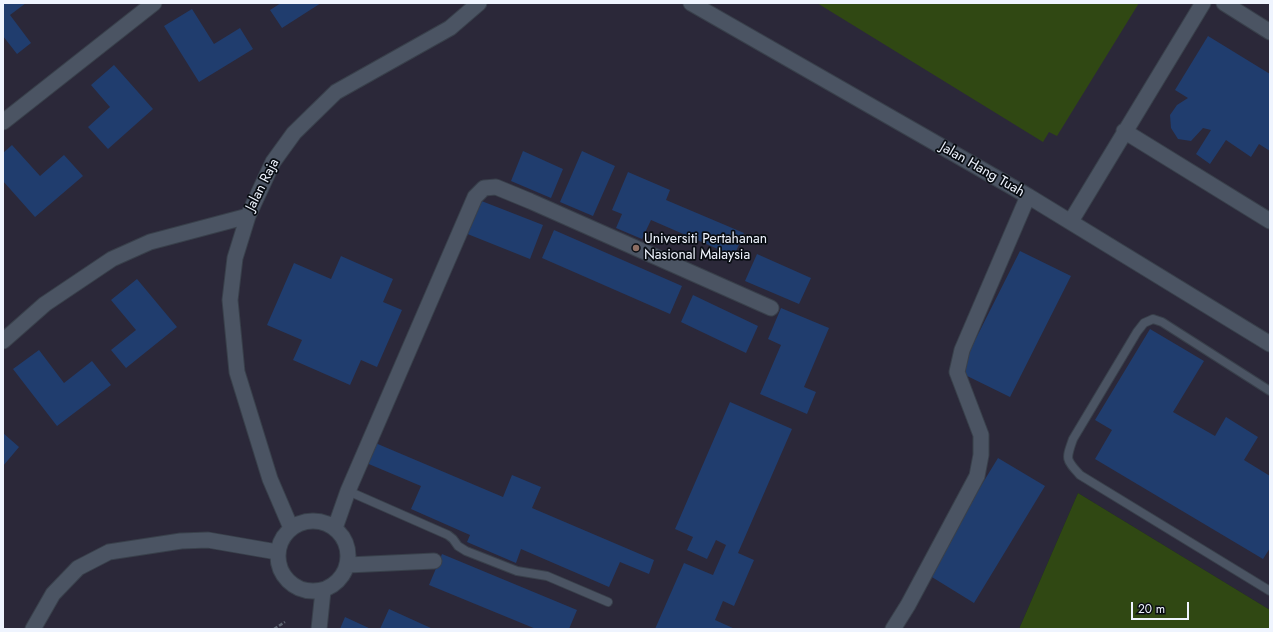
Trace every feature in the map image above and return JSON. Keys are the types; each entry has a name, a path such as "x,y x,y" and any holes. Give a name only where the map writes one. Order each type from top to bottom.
{"street":[{"path":"3,122 154,3"},
{"name":"Jalan Raja","path":"3,341 45,304 112,259 150,242 248,216 273,162 294,133 336,92 450,28 480,3"},
{"name":"Jalan Hang Tuah","path":"691,3 1071,221 1270,344"},
{"path":"1071,221 1124,131 1203,3"},
{"path":"1224,3 1270,32"},
{"path":"1124,131 1270,221"},
{"path":"335,528 348,491 475,197 484,188 496,187 530,201 771,308"},
{"path":"893,629 908,605 977,476 981,455 981,436 957,372 962,350 1028,196"},
{"path":"248,216 235,258 230,300 237,372 270,479 291,528"},
{"path":"313,520 325,522 335,528 344,538 349,551 348,565 343,576 334,585 323,590 311,592 298,588 288,581 281,571 277,552 283,536 291,528 301,522 313,520"},
{"path":"33,629 54,594 78,568 109,552 174,542 208,540 277,552"},
{"path":"348,565 434,561"},
{"path":"319,629 323,590"}],"lane":[{"path":"1270,391 1162,322 1153,319 1144,323 1137,332 1074,439 1067,455 1069,464 1080,475 1270,592"},
{"path":"348,491 448,535 458,546 466,551 517,571 547,576 608,602"}],"path":[{"path":"274,629 285,622"}],"shaded area":[{"name":"Universiti Pertahanan Nasional Malaysia","path":"3,3 1270,3 1270,610 1078,493 1019,629 3,629"}],"green space":[{"path":"817,3 1139,3 1057,136 1049,132 1043,142"},
{"path":"1078,493 1270,610 1270,629 1019,629"}],"building":[{"path":"3,3 26,3 10,15 31,43 17,54 3,36"},
{"path":"281,3 321,3 282,28 270,10"},
{"path":"192,9 214,44 240,28 253,49 199,82 164,26"},
{"path":"1208,36 1270,74 1270,151 1259,144 1251,157 1226,140 1210,164 1196,154 1211,130 1203,128 1191,141 1178,139 1171,128 1170,115 1177,105 1188,98 1175,90"},
{"path":"114,65 153,109 108,149 88,127 110,107 91,85"},
{"path":"12,145 40,176 64,155 83,176 35,217 3,181 3,153"},
{"path":"523,151 563,169 551,198 511,181"},
{"path":"582,151 615,166 593,216 560,202"},
{"path":"628,172 670,190 666,200 744,233 734,256 651,220 642,239 616,228 622,214 612,210"},
{"path":"479,200 543,225 530,259 465,233"},
{"path":"554,230 682,286 670,314 542,258"},
{"path":"1020,251 1071,276 1010,397 959,372"},
{"path":"757,254 811,278 799,304 745,281"},
{"path":"341,256 393,279 383,302 402,310 377,367 361,360 350,385 293,360 302,340 267,325 294,263 331,279"},
{"path":"137,279 177,327 126,368 111,350 136,330 111,300"},
{"path":"693,295 758,326 746,353 681,322"},
{"path":"781,308 829,328 804,387 816,392 807,414 760,394 781,345 768,339"},
{"path":"1150,329 1204,361 1173,412 1215,436 1226,417 1258,437 1244,460 1270,476 1270,548 1263,559 1095,459 1112,430 1095,420"},
{"path":"39,350 64,383 92,361 111,385 57,426 13,369"},
{"path":"730,402 792,429 738,553 754,560 734,606 723,601 715,620 735,629 655,629 684,563 713,575 726,545 716,540 707,559 687,550 693,537 675,529"},
{"path":"3,433 19,447 3,466"},
{"path":"373,442 503,497 512,475 541,487 532,508 654,560 649,574 620,562 609,587 521,549 516,563 467,542 470,535 411,509 421,486 364,462"},
{"path":"998,458 1045,486 974,603 927,574"},
{"path":"442,554 577,610 569,629 536,629 429,585"},
{"path":"389,609 433,629 380,629"},
{"path":"345,617 371,629 340,629"}],"place":[{"name":"Universiti Pertahanan Nasional Malaysia","path":"636,248"}]}
